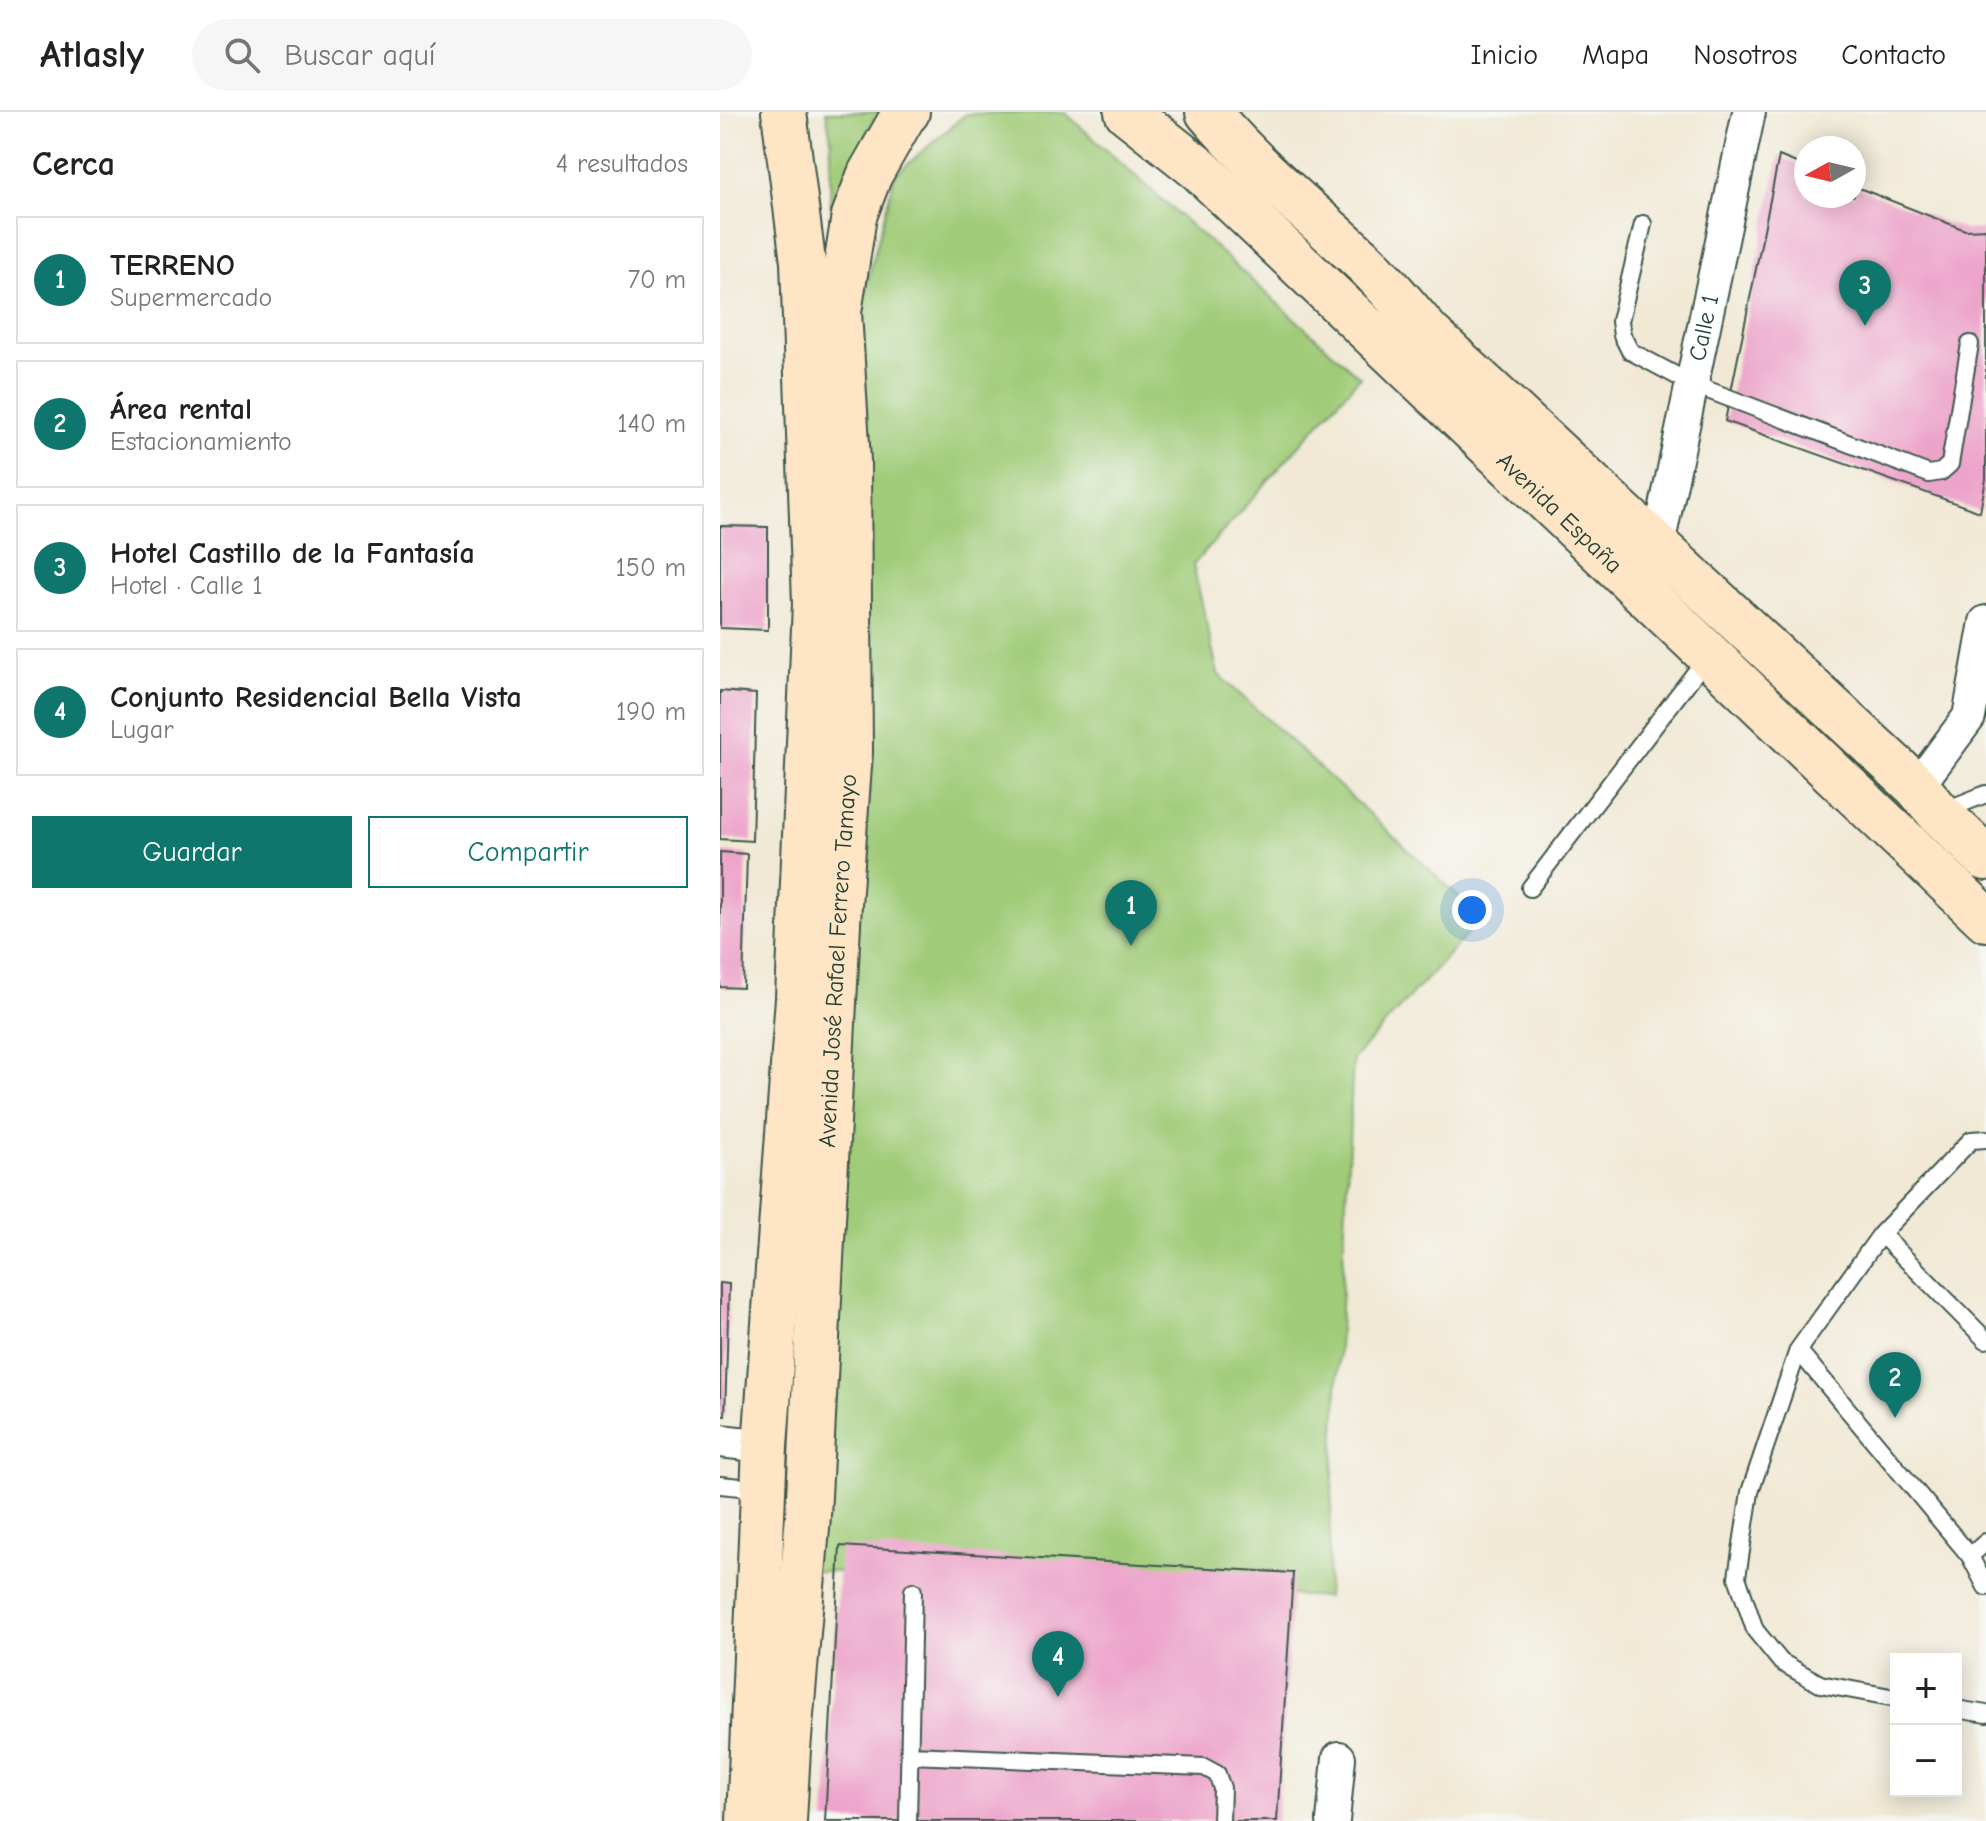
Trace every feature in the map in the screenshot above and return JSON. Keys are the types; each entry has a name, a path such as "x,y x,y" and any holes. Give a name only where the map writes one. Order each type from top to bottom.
{"street":[{"name":"Avenida José Rafael Ferrero Tamayo","path":"749,1821 765,1446 798,998 815,604 803,262 784,112"},
{"name":"Avenida José Rafael Ferrero Tamayo","path":"784,1821 808,1516 839,904 850,752 848,461 839,312 854,216 870,174 907,112"},
{"name":"Avenida España","path":"1127,112 1199,169 1986,919"},
{"name":"Calle 1","path":"1658,545 1749,112"},
{"name":"Avenida España","path":"1219,125 1285,191 1364,261 1428,333 1658,545 1986,858"},
{"path":"1928,800 1969,717 1986,622"},
{"path":"720,1441 765,1446"},
{"path":"1333,1821 1339,1758"}],"lane":[{"path":"1643,224 1620,321 1622,335 1630,351 1692,384 1929,474 1941,472 1950,464 1970,344"},
{"path":"1530,888 1709,655"},
{"path":"1928,800 1986,794"},
{"path":"1890,1697 1820,1684 1781,1662 1755,1630 1737,1577 1750,1492 1798,1350 1881,1234 1971,1140 1986,1139"},
{"path":"1881,1234 1986,1340"},
{"path":"1798,1350 1970,1556 1986,1587"},
{"path":"720,1485 763,1489"},
{"path":"1970,1556 1986,1542"},
{"path":"908,1821 913,1591"},
{"path":"1962,1710 1986,1714"},
{"path":"910,1755 1204,1767 1217,1774 1222,1788 1221,1821"}],"green space":[{"path":"826,112 883,112 873,120 861,147 834,225 830,200 831,139"},
{"path":"1064,112 1360,377 1193,565 1218,674 1482,918 1353,1059 1327,1597 799,1570 859,313 895,175 966,114"}],"building":[{"path":"1779,156 1794,162 1794,208 1866,208 1866,191 1965,230 1986,229 1986,479 1980,512 1725,421"},
{"path":"720,526 768,527 768,630 720,628"},
{"path":"720,691 756,694 752,841 720,839"},
{"path":"720,852 747,854 743,988 720,987"},
{"path":"720,1283 729,1284 725,1416 720,1415"},
{"path":"840,1546 1293,1573 1277,1821 825,1821"}],"place":[{"name":"Hotel Castillo de la Fantasía","path":"1865,326"},
{"name":"TERRENO","path":"1131,946"},
{"name":"Área rental","path":"1895,1418"},
{"name":"Conjunto Residencial Bella Vista","path":"1058,1697"}]}
